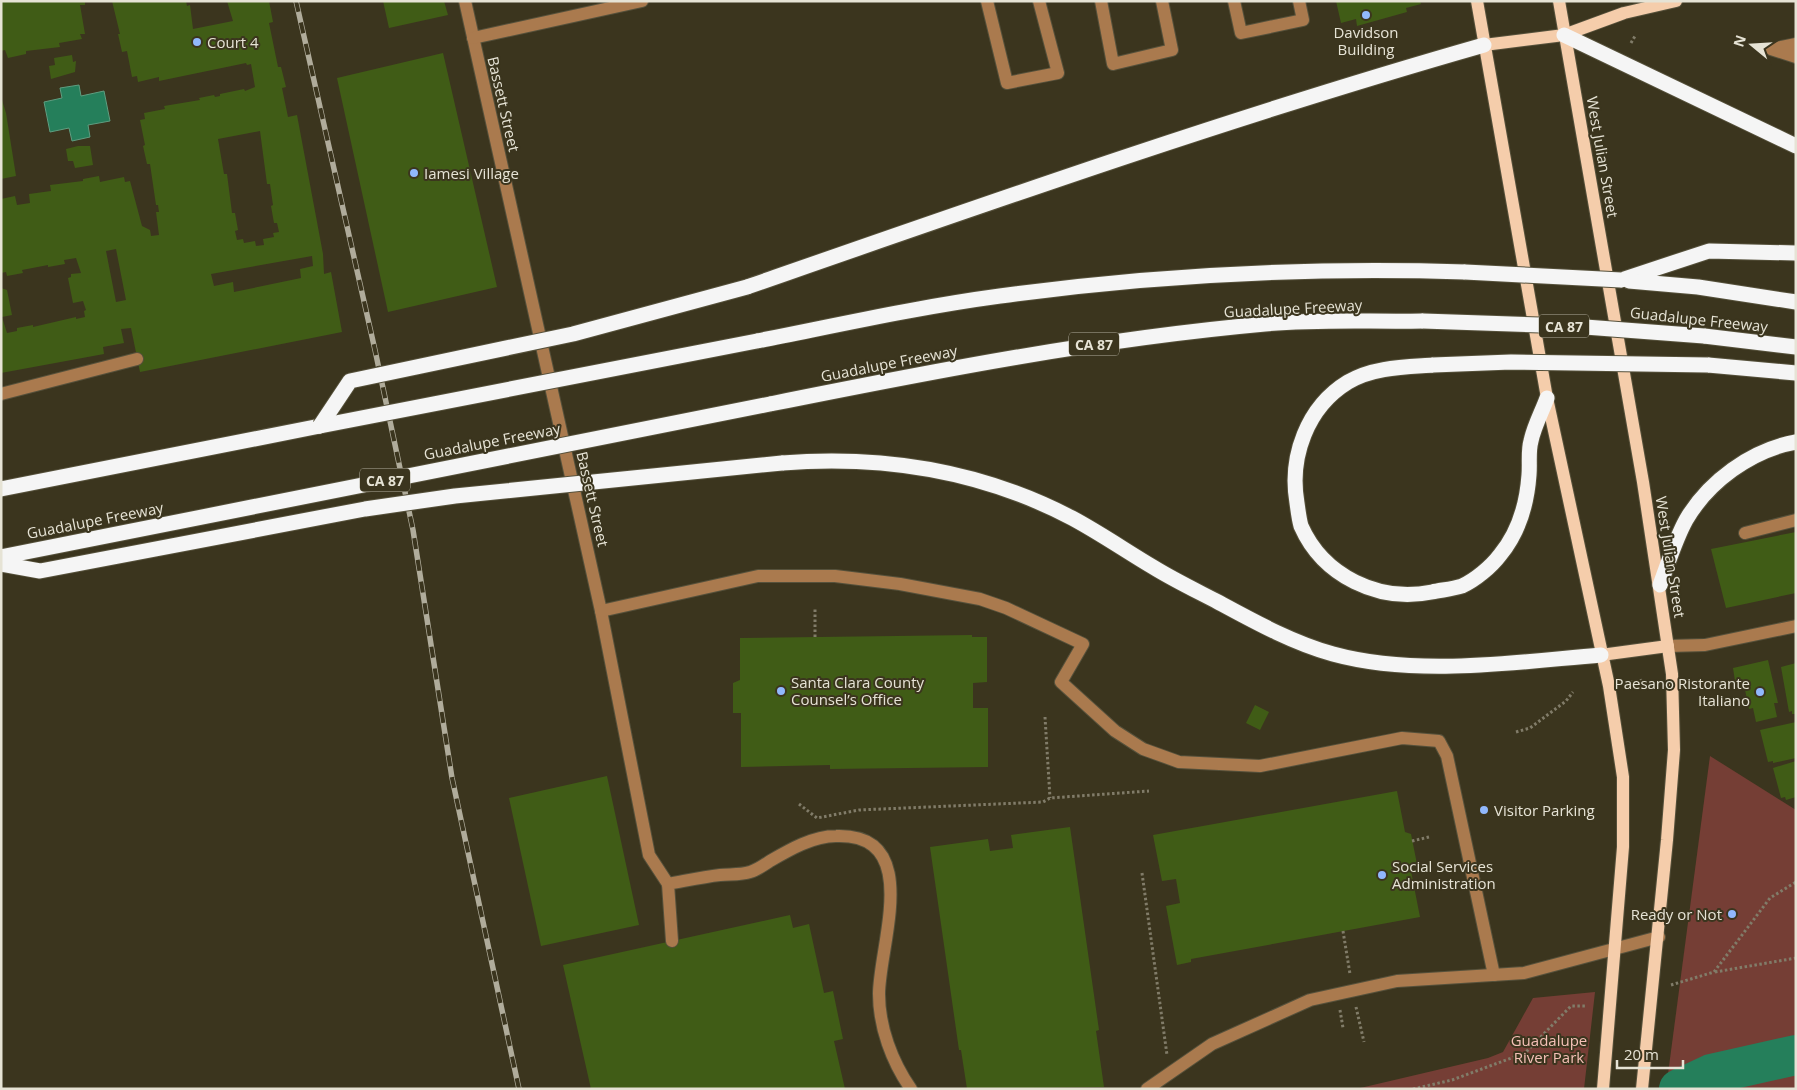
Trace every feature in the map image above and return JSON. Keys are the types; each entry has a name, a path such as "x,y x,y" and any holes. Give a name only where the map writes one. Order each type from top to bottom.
{"highway":[{"path":"1564,35 1796,146"},
{"path":"320,426 350,381 572,334 746,286 1298,101 1484,45"},
{"path":"1620,280 1709,251 1796,253"},
{"name":"Guadalupe Freeway","path":"1,489 941,306 1090,286 1226,274 1412,270 1620,280 1698,287 1796,302"},
{"name":"Guadalupe Freeway","path":"1,557 1010,357 1119,340 1267,324 1423,321 1572,326 1704,336 1796,347"},
{"path":"1547,398 1530,442 1526,500 1520,522 1500,555 1485,570 1462,586 1423,594 1399,594 1364,588 1334,570 1314,548 1301,524 1295,492 1295,465 1304,436 1315,413 1330,395 1350,381 1390,369 1433,365 1521,362 1708,365 1796,373"},
{"path":"1660,585 1684,522 1707,491 1728,472 1753,457 1796,442"},
{"path":"1,564 40,571 365,509 455,496 831,459 886,462 944,470 1016,492 1072,518 1157,570 1253,620 1295,641 1334,654 1391,664 1441,666 1601,655"}],"main road":[{"path":"1477,1 1547,398 1609,686 1623,777 1624,846 1606,1034 1603,1089"},
{"name":"West Julian Street","path":"1559,1 1660,585 1672,674 1674,750 1659,938 1647,1022 1642,1089"},
{"path":"1484,45 1564,35 1624,14 1676,1"},
{"path":"1601,655 1668,646"}],"street":[{"name":"Bassett Street","path":"465,1 601,611 649,855 668,884"},
{"path":"473,38 642,1"},
{"path":"987,1 1007,83 1058,73 1039,1"},
{"path":"1101,1 1113,64 1172,50 1162,1"},
{"path":"1234,1 1241,33 1303,20 1299,1"},
{"path":"1796,44 1771,49 1796,56"},
{"path":"1,394 137,359"},
{"path":"1745,533 1796,520"},
{"path":"601,611 758,576 835,576 900,584 980,599 1006,608 1083,644 1061,682 1115,731 1143,749 1179,762 1260,766 1402,738 1438,742 1447,756 1494,975"},
{"path":"1668,646 1705,645 1796,626"},
{"path":"672,941 668,884 751,872 800,844 835,836 870,843 881,852 887,866 891,893 890,916 879,994 884,1029 894,1060 911,1089"},
{"path":"1147,1089 1212,1044 1310,1000 1398,981 1524,973 1659,938"}],"path":[{"path":"1631,43 1635,36"},
{"path":"815,609 815,637"},
{"path":"1620,684 1644,680"},
{"path":"1516,732 1530,728 1566,701 1573,692"},
{"path":"1045,718 1050,798"},
{"path":"799,804 817,818 859,810 1043,802 1050,798 1149,791"},
{"path":"1412,841 1429,837"},
{"path":"1142,873 1168,1058"},
{"path":"1714,972 1770,898 1796,882"},
{"path":"1343,931 1350,974"},
{"path":"1671,986 1714,972 1796,958"},
{"path":"1355,1004 1364,1042"},
{"path":"1339,1005 1343,1028"},
{"path":"1413,1089 1452,1080 1525,1053 1571,1006 1585,1006"}],"green space":[{"path":"1710,756 1796,810 1796,1089 1666,1089"},
{"name":"Guadalupe River Park","path":"1595,992 1584,1089 1356,1089 1488,1058 1503,1052 1533,998"}],"shaded area":[{"path":"79,85 81,96 104,91 110,121 88,125 90,137 72,141 69,128 50,132 44,102 62,98 60,88"}],"building":[{"path":"1,1 85,1 85,5 80,5 85,34 80,34 82,39 59,43 60,47 26,51 26,54 8,58 5,50 1,51"},
{"path":"112,1 186,1 187,6 190,5 193,29 233,21 227,1 269,1 273,22 269,23 278,67 281,67 286,87 282,88 288,117 297,115 323,254 324,274 331,272 342,332 140,372 131,328 121,329 124,343 103,347 104,354 1,373 1,288 7,290 12,315 2,317 7,333 17,331 17,328 33,325 33,327 76,317 76,319 85,317 84,311 86,310 83,301 73,303 68,278 71,277 71,274 81,273 76,258 64,260 65,264 22,270 23,273 7,276 6,272 1,273 1,199 15,196 17,205 30,203 29,194 51,191 50,185 83,181 83,179 99,176 100,182 124,177 125,182 130,181 142,226 150,230 151,236 159,235 156,212 159,212 158,205 156,205 150,164 147,164 143,146 145,145 140,120 145,119 144,113 165,109 164,106 200,100 199,98 214,95 215,97 220,96 220,94 244,89 245,91 255,87 251,64 247,65 246,63 159,81 159,77 138,82 137,76 132,77 127,51 122,52 118,34 120,34","holes":["260,131 267,184 270,184 274,223 277,223 279,232 273,233 274,237 263,239 264,245 256,246 255,241 244,243 243,239 237,240 235,231 238,230 235,213 232,213 227,174 224,174 218,139","116,249 126,300 116,302 106,251","312,256 313,266 300,269 301,278 234,292 233,282 214,286 211,274"]},
{"path":"383,1 444,1 448,15 389,28"},
{"name":"Davidson Building","path":"1336,1 1420,1 1421,4 1406,8 1407,12 1357,26 1356,19 1341,23"},
{"name":"Iamesi Village","path":"443,53 497,287 388,312 337,78"},
{"path":"72,55 73,62 76,61 75,72 51,79 49,66 55,65 54,58"},
{"path":"1,97 6,113 16,176 1,179"},
{"path":"90,146 93,165 75,168 73,161 68,161 66,149"},
{"path":"1796,532 1796,593 1726,608 1711,549"},
{"path":"972,635 972,637 987,637 987,682 973,683 973,708 988,708 988,767 830,769 830,765 741,767 741,713 733,713 733,683 740,680 740,638"},
{"name":"Paesano Ristorante Italiano","path":"1768,660 1778,703 1774,703 1777,717 1756,722 1753,708 1749,709 1743,680 1735,681 1733,668"},
{"path":"1796,663 1796,714 1792,714 1792,711 1789,712 1781,667"},
{"path":"1255,705 1269,712 1260,730 1246,723"},
{"path":"1796,722 1796,758 1773,763 1773,761 1768,762 1760,730"},
{"path":"1796,761 1796,797 1786,800 1785,797 1781,798 1773,768"},
{"path":"607,776 639,925 541,946 509,798"},
{"path":"1397,791 1405,832 1411,834 1417,864 1410,866 1420,917 1191,959 1191,962 1177,965 1166,906 1180,903 1176,879 1162,881 1153,835"},
{"path":"1070,827 1099,1030 1096,1031 1104,1087 967,1089 961,1050 959,1050 930,847 988,839 990,851 1013,848 1011,835"},
{"path":"790,915 793,928 809,924 824,993 833,991 843,1039 834,1041 845,1089 591,1089 563,965"}],"waterway":[{"path":"1679,1089 1711,1074 1796,1055"}],"railway":[{"path":"296,1 375,350 413,530 452,778 519,1089"}],"place":[{"name":"Davidson Building","path":"1366,15"},
{"name":"Court 4","path":"197,42"},
{"name":"Iamesi Village","path":"414,173"},
{"name":"Santa Clara County Counsel’s Office","path":"781,691"},
{"name":"Paesano Ristorante Italiano","path":"1760,692"},
{"name":"Visitor Parking","path":"1484,810"},
{"name":"Social Services Administration","path":"1382,875"},
{"name":"Ready or Not","path":"1732,914"}]}
